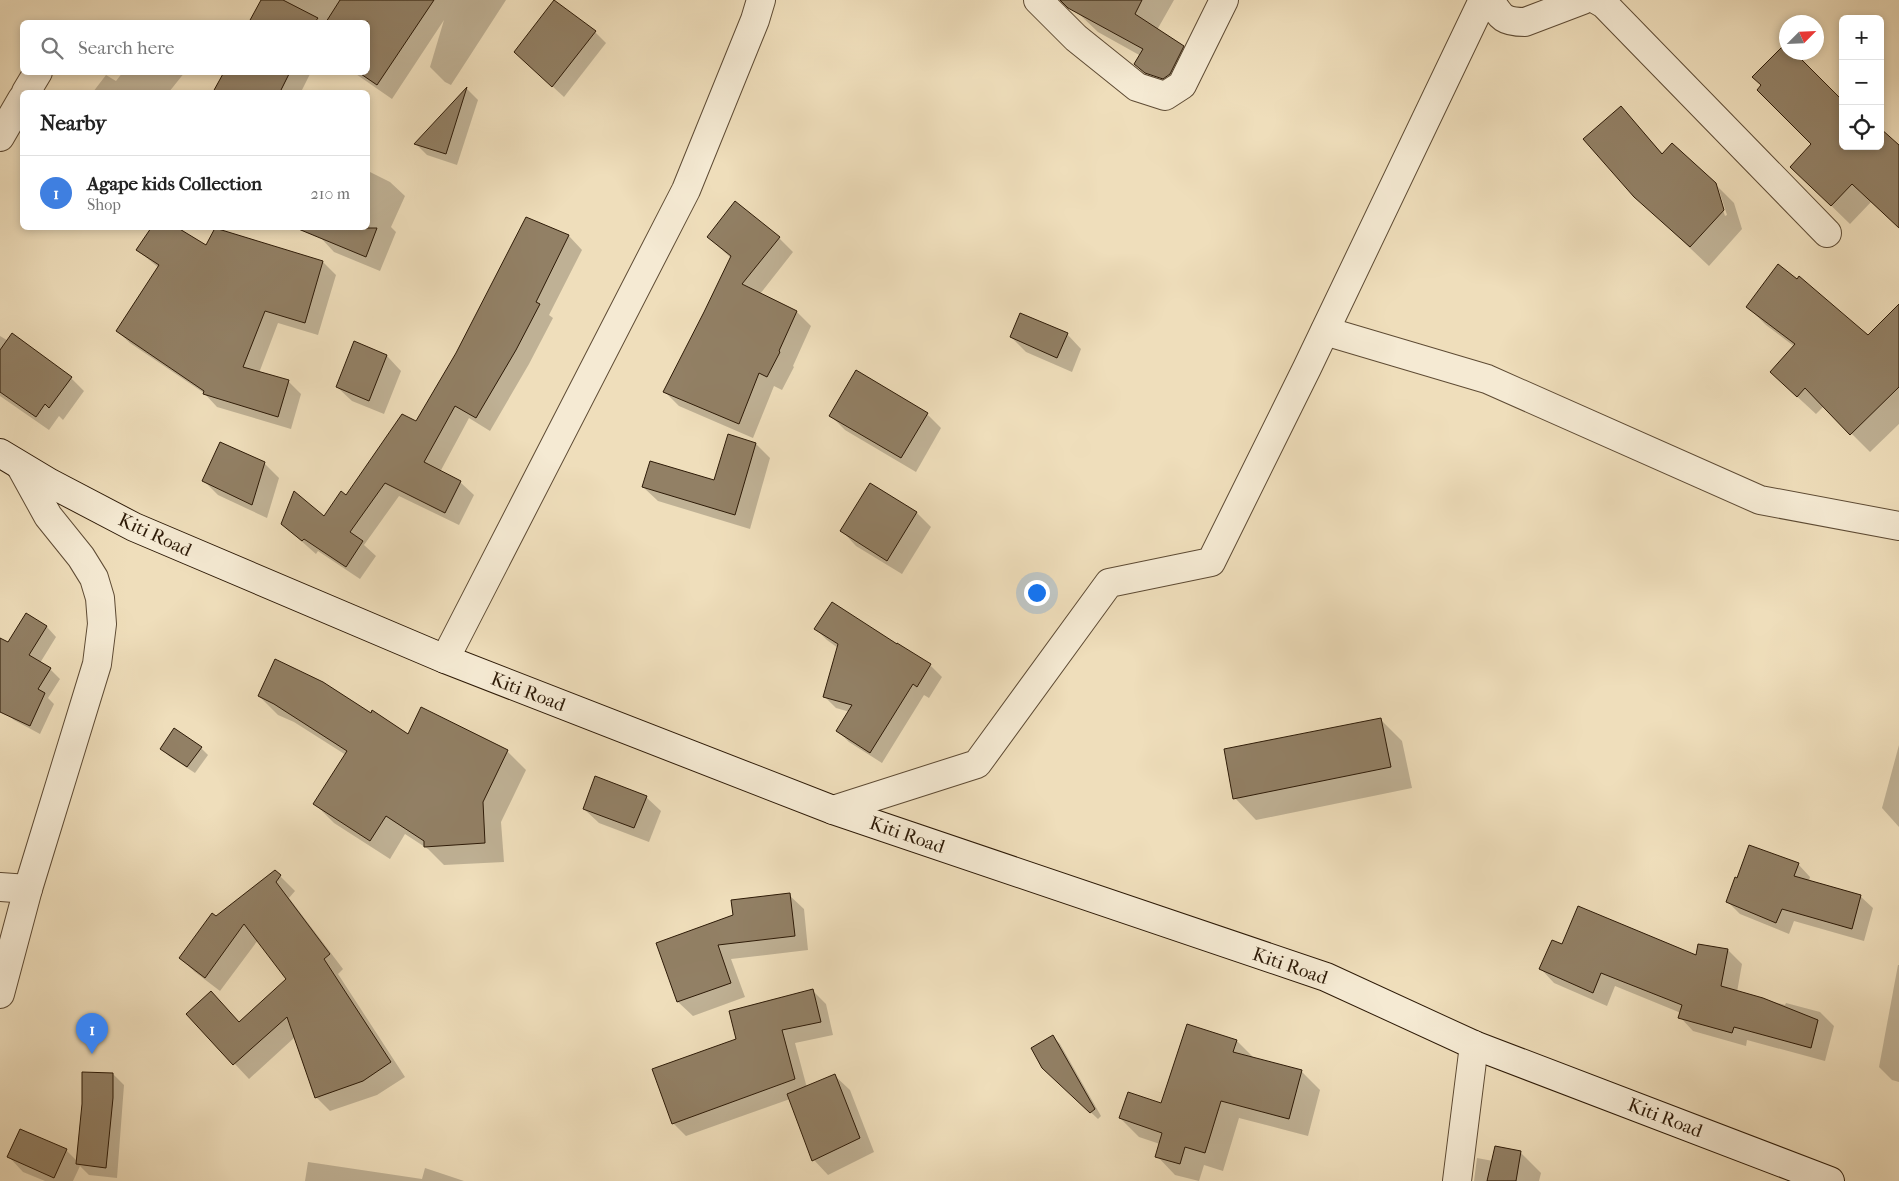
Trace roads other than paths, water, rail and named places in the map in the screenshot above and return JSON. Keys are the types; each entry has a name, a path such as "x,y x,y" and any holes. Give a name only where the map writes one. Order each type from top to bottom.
{"street":[{"path":"445,660 686,190 762,0"},
{"path":"1038,0 1076,38 1137,87 1165,96 1182,85 1224,0"},
{"path":"833,810 977,764 1109,583 1211,562 1325,331 1483,0"},
{"path":"1490,0 1500,15 1507,20 1517,22 1525,22 1583,0"},
{"path":"1597,0 1604,4 1827,233"},
{"path":"27,90 36,75"},
{"path":"0,137 20,102"},
{"path":"1325,331 1487,379 1760,500 1899,526"},
{"path":"0,994 28,889 97,664 102,624 100,598 94,578 81,557 48,516 11,460"},
{"name":"Kiti Road","path":"11,460 134,527 445,660 833,810 1326,977 1474,1046 1830,1181"},
{"path":"0,887 28,889"},
{"path":"1457,1181 1474,1046"}],"place":[{"name":"Agape kids Collection","path":"92,1054"}]}
